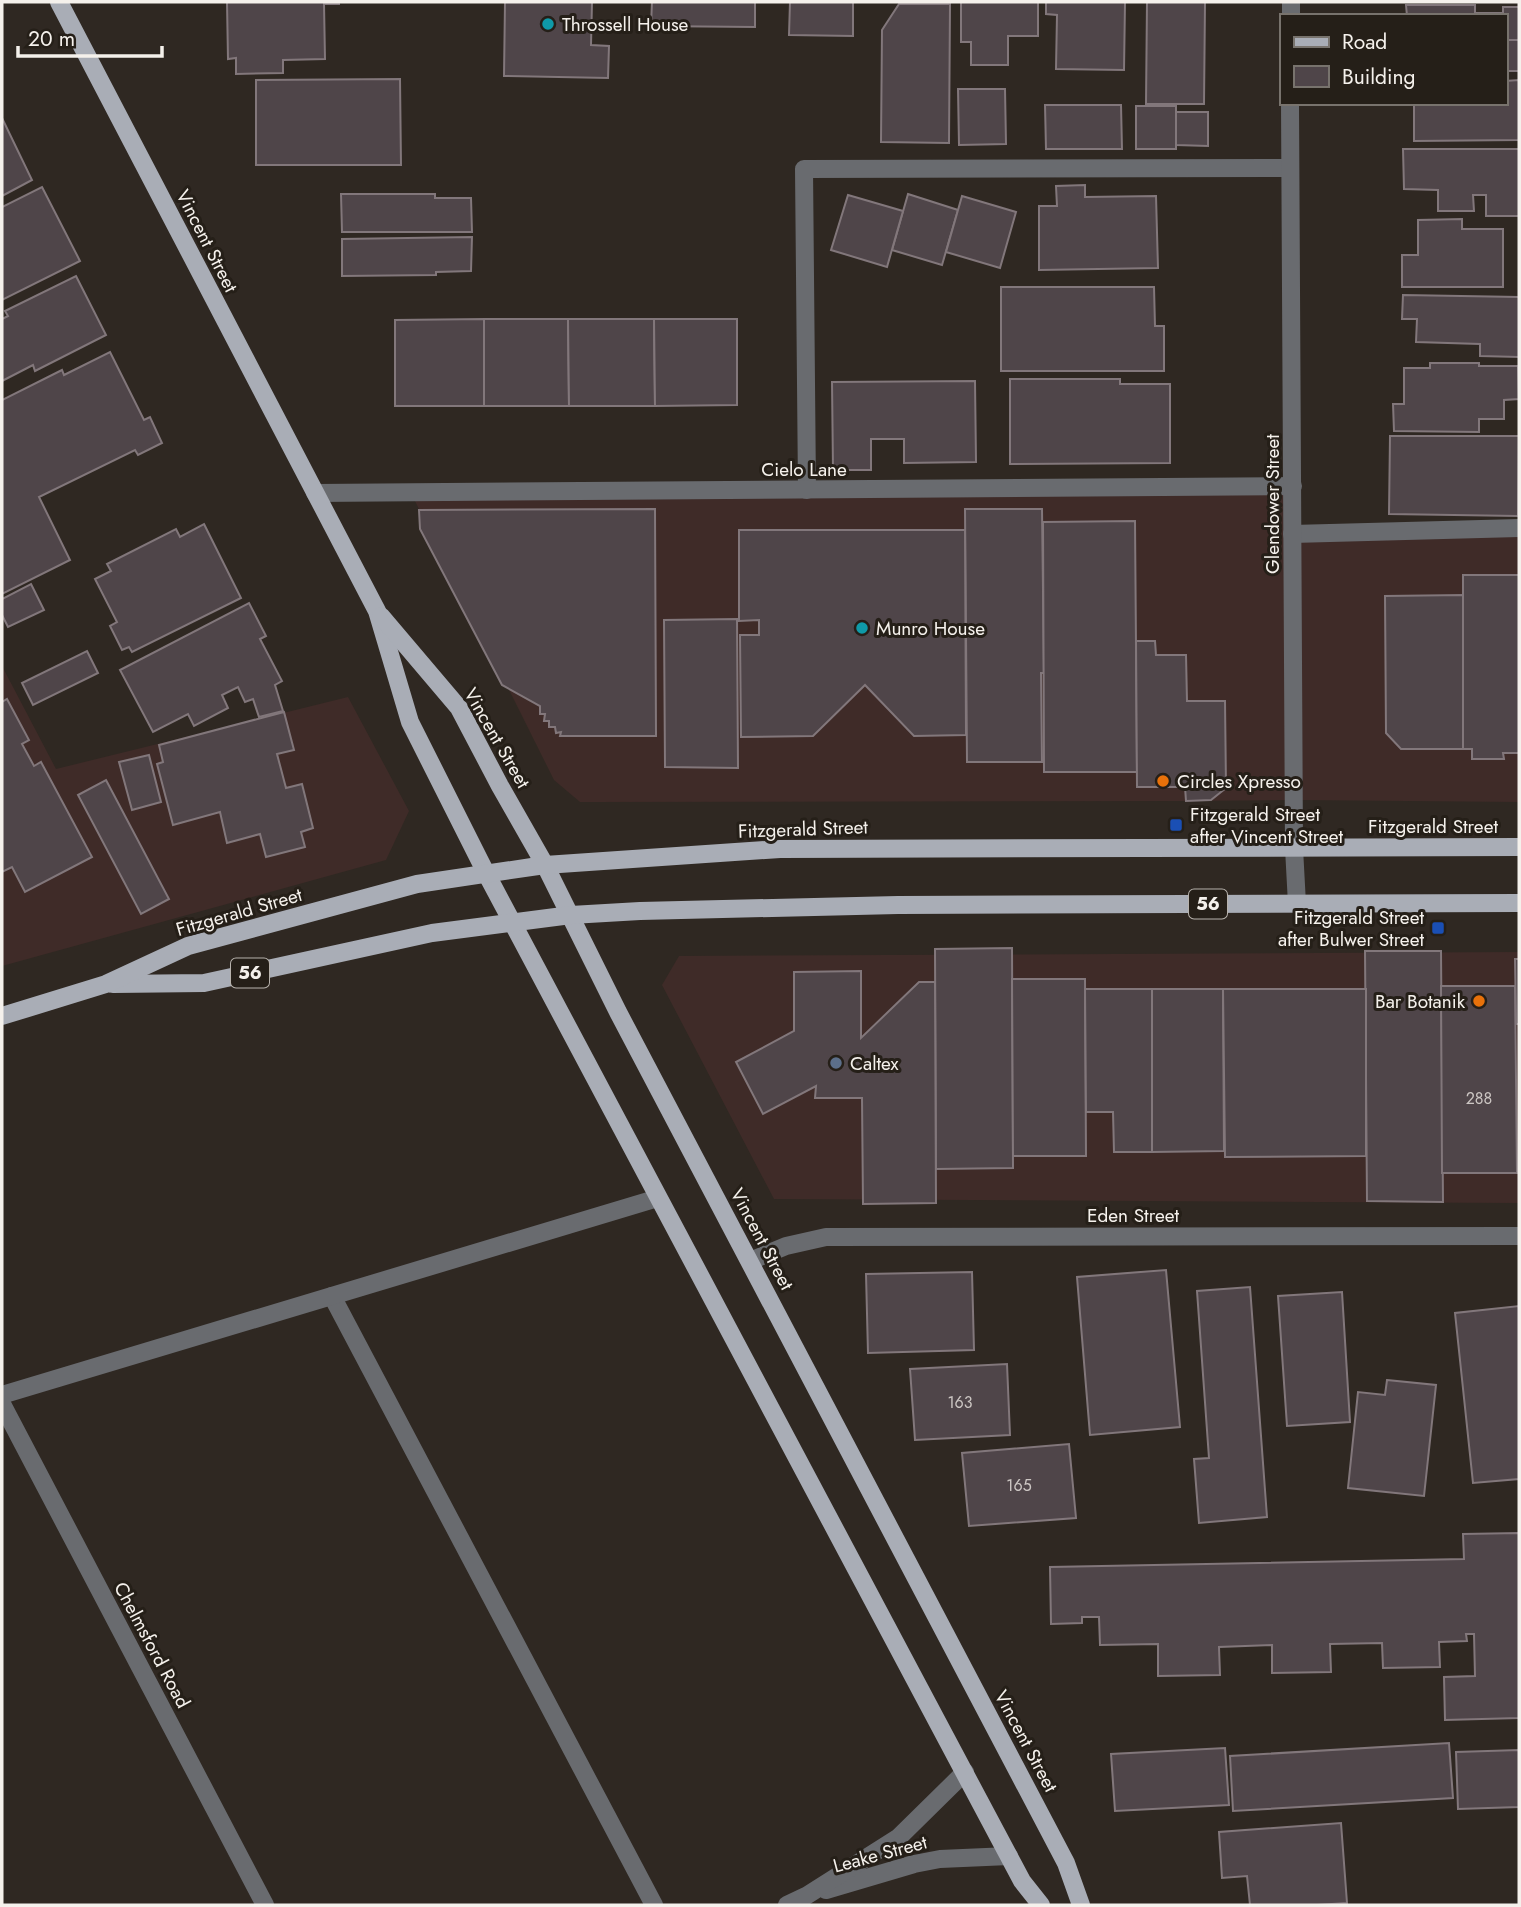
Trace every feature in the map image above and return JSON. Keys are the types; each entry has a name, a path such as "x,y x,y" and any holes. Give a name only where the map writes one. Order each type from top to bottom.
{"main road":[{"name":"Vincent Street","path":"59,2 377,611 410,722 511,922 1022,1881 1041,1905"},
{"name":"Vincent Street","path":"377,611 460,708 545,865 618,1012 1066,1863 1081,1905"},
{"name":"Fitzgerald Street","path":"2,1016 106,984 188,946 417,884 545,865 780,849 1519,847"},
{"name":"Fitzgerald Street","path":"106,984 204,983 432,933 571,915 660,910 898,905 1519,903"}],"street":[{"name":"Glendower Street","path":"1290,105 1294,848 1297,904"},
{"path":"807,490 804,169 1289,168"},
{"name":"Cielo Lane","path":"315,493 1293,486"},
{"path":"1292,534 1519,528"},
{"path":"2,1395 658,1198"},
{"name":"Eden Street","path":"750,1261 786,1246 827,1237 1519,1236"},
{"path":"332,1296 654,1905"},
{"name":"Chelmsford Road","path":"2,1404 265,1905"},
{"name":"Leake Street","path":"787,1905 806,1896 899,1837 965,1772"},
{"name":"Leake Street","path":"806,1896 914,1864 940,1859 1009,1856"}],"shaded area":[{"path":"1293,486 1292,534 1519,528 1519,802 580,802 554,780 411,493"},
{"path":"2,666 56,769 348,697 409,811 386,860 2,966"},
{"path":"1519,952 1519,1203 774,1199 662,985 679,956"}],"building":[{"path":"227,2 339,2 324,4 325,59 283,60 283,73 236,74 236,58 228,59"},
{"name":"Throssell House","path":"505,2 592,2 591,45 609,46 608,78 504,76"},
{"path":"652,2 755,2 755,27 651,26"},
{"path":"790,2 853,2 853,36 789,35"},
{"path":"961,2 1038,2 1038,36 1008,36 1008,65 971,65 971,42 961,42"},
{"path":"1046,2 1125,2 1124,70 1056,69 1057,15 1046,14"},
{"path":"1147,2 1205,2 1204,104 1146,104"},
{"path":"899,4 950,4 949,143 881,142 882,30"},
{"path":"1406,5 1475,5 1475,13 1503,13 1503,7 1519,7 1519,40 1507,40 1507,14 1407,14"},
{"path":"1507,40 1519,40 1519,71 1507,71"},
{"path":"400,79 401,165 256,165 256,80"},
{"path":"1519,80 1519,140 1414,141 1414,105 1507,105 1507,81"},
{"path":"958,89 1005,89 1006,144 959,145"},
{"path":"1045,105 1121,105 1122,149 1046,149"},
{"path":"1136,106 1176,106 1176,149 1136,149"},
{"path":"1176,112 1208,112 1208,146 1176,145"},
{"path":"2,118 32,180 2,196"},
{"path":"1403,149 1519,149 1519,216 1486,216 1486,195 1473,195 1474,211 1438,211 1438,190 1404,189"},
{"path":"1085,185 1085,197 1156,196 1158,268 1039,270 1039,206 1057,206 1056,186"},
{"path":"42,187 80,261 2,300 2,207"},
{"path":"341,194 435,194 435,198 471,198 472,232 342,232"},
{"path":"908,194 958,210 942,265 892,250"},
{"path":"848,195 903,211 887,267 831,250"},
{"path":"962,196 1016,212 1000,268 946,252"},
{"path":"1462,219 1462,229 1503,229 1503,287 1402,287 1402,255 1418,255 1418,220"},
{"path":"472,237 471,271 436,272 436,275 342,276 342,239"},
{"path":"76,276 106,335 35,371 33,365 2,381 2,319 8,316 5,311"},
{"path":"1001,287 1154,287 1155,326 1164,326 1164,371 1001,371"},
{"path":"1403,295 1519,297 1519,357 1480,356 1480,344 1416,342 1417,319 1402,319"},
{"path":"484,319 568,319 569,406 484,406"},
{"path":"484,319 484,406 395,406 395,320"},
{"path":"568,319 654,319 655,406 569,406"},
{"path":"654,319 737,319 737,405 655,406"},
{"path":"110,352 144,420 150,417 162,443 138,455 135,450 39,497 70,560 2,594 2,400 62,370 64,375"},
{"path":"1430,363 1518,366 1519,399 1504,400 1504,419 1479,419 1479,432 1394,431 1393,404 1404,404 1404,368 1430,368"},
{"path":"1010,379 1120,379 1120,384 1170,384 1170,463 1010,464"},
{"path":"975,381 976,462 904,463 904,439 871,439 871,470 833,470 832,382"},
{"path":"1390,436 1519,436 1518,516 1389,514"},
{"path":"655,509 656,736 560,736 561,732 556,733 555,727 549,727 549,721 544,721 545,714 540,714 540,706 502,685 420,529 419,510"},
{"path":"965,509 1042,509 1042,762 967,762"},
{"path":"1135,521 1137,772 1044,772 1043,522"},
{"path":"204,524 241,598 132,652 129,647 122,650 110,626 117,622 95,579 111,571 107,564 176,529 180,537"},
{"name":"Munro House","path":"739,530 965,530 966,735 914,736 865,685 813,736 741,737 740,635 759,635 759,620 739,621"},
{"path":"1463,575 1519,575 1519,753 1503,753 1504,759 1472,759 1472,749 1463,749"},
{"path":"31,584 44,610 8,627 2,615 2,599"},
{"path":"1463,595 1463,749 1401,749 1386,733 1385,596"},
{"path":"249,603 266,636 260,639 282,681 275,685 283,711 259,717 253,699 245,702 238,687 222,695 228,708 194,726 188,714 153,732 120,670"},
{"path":"737,619 738,768 665,767 664,620"},
{"path":"1136,641 1155,641 1156,655 1186,655 1187,701 1225,701 1226,788 1211,800 1186,801 1185,787 1137,787"},
{"path":"87,651 98,673 33,705 22,683"},
{"path":"7,699 29,740 22,744 34,766 41,762 92,857 25,892 12,867 2,872 2,702"},
{"path":"284,712 294,750 277,754 286,788 302,784 313,828 301,832 305,847 266,857 260,834 227,843 220,812 173,825 157,764 163,762 159,745"},
{"path":"149,755 161,802 132,810 119,762"},
{"path":"106,780 169,899 141,914 78,795"},
{"path":"1012,948 1013,1168 936,1169 935,949"},
{"path":"1365,951 1441,951 1443,1202 1367,1201"},
{"path":"1515,959 1519,959 1519,1024 1516,1024"},
{"path":"861,971 861,1038 919,982 935,982 936,1203 863,1204 862,1098 815,1098 816,1086 763,1114 736,1062 794,1031 794,972"},
{"path":"1012,979 1085,979 1086,1156 1013,1156"},
{"path":"1441,986 1515,986 1517,1173 1442,1173"},
{"path":"1085,989 1152,989 1152,1152 1114,1152 1113,1112 1086,1112"},
{"path":"1152,989 1223,989 1224,1151 1152,1152"},
{"path":"1223,989 1366,989 1366,1156 1225,1157"},
{"path":"1166,1270 1180,1427 1090,1435 1077,1277"},
{"path":"972,1272 974,1350 868,1353 866,1274"},
{"path":"1250,1287 1267,1517 1199,1523 1194,1459 1209,1458 1197,1291"},
{"path":"1342,1292 1350,1422 1287,1426 1278,1296"},
{"path":"1519,1306 1519,1479 1473,1483 1455,1313"},
{"path":"1007,1364 1010,1435 915,1440 910,1369"},
{"path":"1387,1380 1436,1385 1424,1496 1348,1488 1358,1392 1385,1395"},
{"path":"1069,1444 1076,1518 969,1526 962,1453"},
{"path":"1519,1533 1519,1718 1445,1720 1444,1677 1475,1676 1474,1634 1466,1634 1467,1641 1439,1642 1440,1667 1383,1668 1382,1643 1330,1644 1331,1672 1272,1673 1272,1645 1219,1647 1220,1675 1158,1676 1158,1644 1100,1645 1099,1617 1082,1617 1082,1623 1051,1624 1050,1567 1464,1559 1463,1534"},
{"path":"1449,1743 1453,1798 1233,1811 1230,1756"},
{"path":"1225,1748 1229,1805 1115,1811 1111,1754"},
{"path":"1519,1750 1519,1807 1458,1809 1456,1752"},
{"path":"1341,1823 1347,1903 1250,1905 1247,1876 1222,1878 1219,1832"}],"place":[{"name":"Throssell House","path":"548,24"},
{"name":"Munro House","path":"862,628"},
{"name":"Circles Xpresso","path":"1163,781"},
{"name":"Fitzgerald Street after Vincent Street","path":"1176,825"},
{"name":"Fitzgerald Street after Bulwer Street","path":"1438,928"},
{"name":"Bar Botanik","path":"1479,1001"},
{"name":"Caltex","path":"836,1063"}]}
